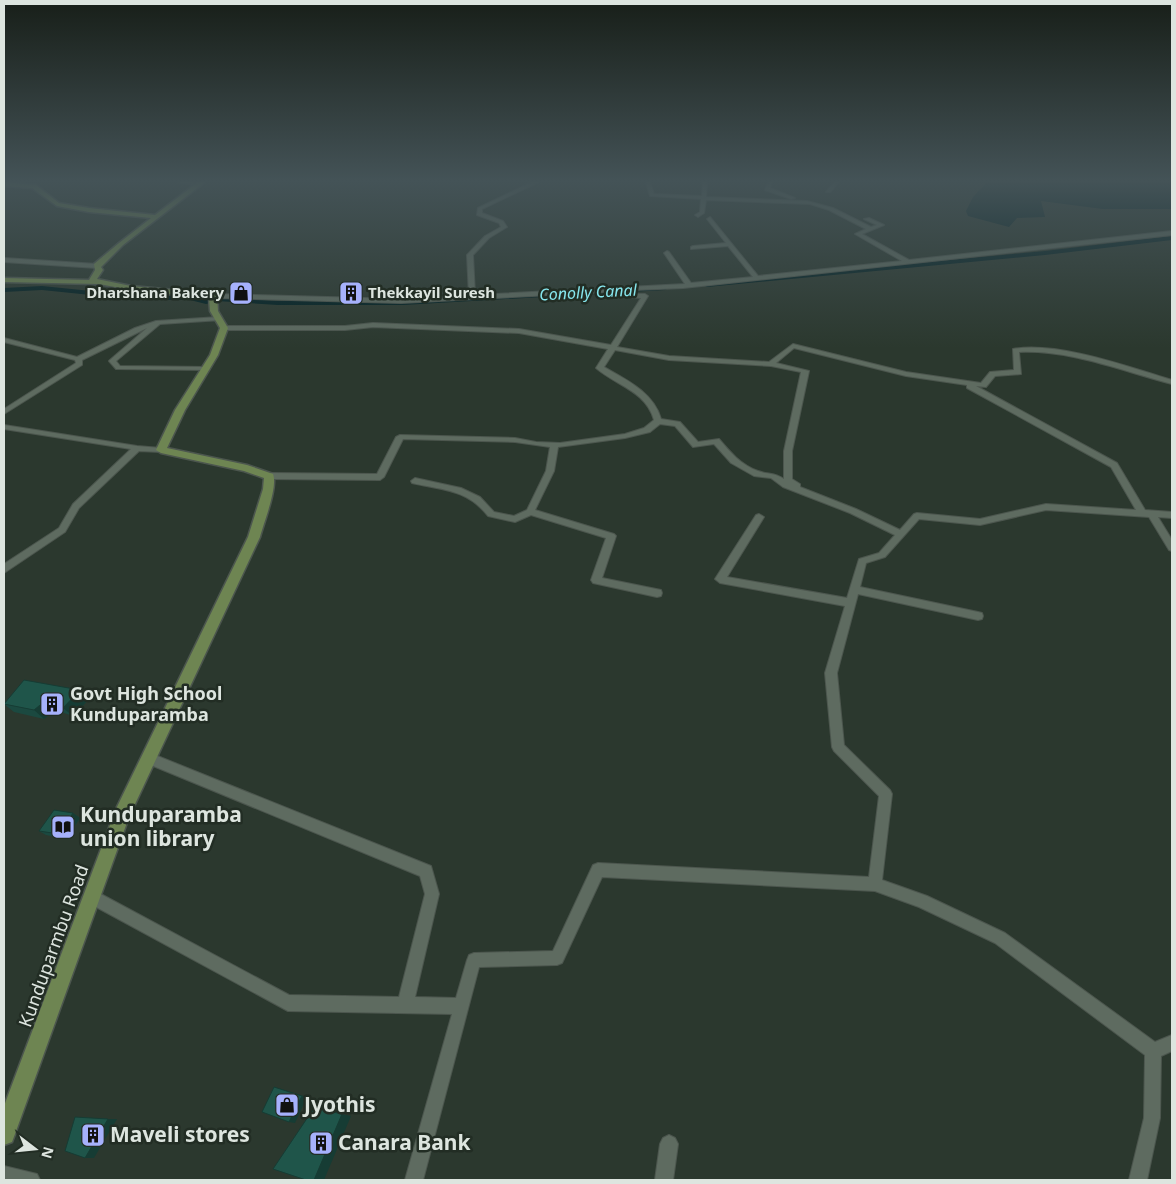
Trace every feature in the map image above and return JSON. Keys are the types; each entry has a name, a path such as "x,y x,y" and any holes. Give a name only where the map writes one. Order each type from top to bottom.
{"main road":[{"path":"96,282 92,280 99,270 97,266 129,237"},
{"path":"4,280 96,282 213,299 214,311 222,324 206,369 180,410 161,450 247,468 269,476"},
{"name":"Kunduparmbu Road","path":"4,1134 122,815 254,536 268,489 269,476"}],"street":[{"path":"472,298 470,255 487,237"},
{"path":"725,237 756,277"},
{"path":"863,237 875,246 907,261"},
{"path":"213,299 394,301 631,291 1132,237"},
{"path":"693,248 730,244"},
{"path":"667,253 689,285"},
{"path":"4,260 97,266"},
{"path":"631,291 645,296 614,349 600,368 637,389 657,414 658,421"},
{"path":"158,322 112,361 118,368 206,369"},
{"path":"4,340 78,358 137,329 158,322 344,328 373,325 519,331 670,358 772,364 805,371 788,451 788,480 802,490"},
{"path":"772,364 793,346 906,374 983,385 992,374 1018,372 1015,350 1022,349 1063,353 1172,382"},
{"path":"4,412 80,364 78,358"},
{"path":"962,382 1114,465 1172,548"},
{"path":"269,476 380,477 400,437 499,439 554,444 625,436 647,430 658,421 677,424 696,445 716,441 734,460 756,474 773,476 786,485 802,490 901,534"},
{"path":"4,427 161,450"},
{"path":"415,481 460,490 484,502 491,514 515,519 530,512 550,471 554,444"},
{"path":"4,569 62,530 76,506 137,448"},
{"path":"875,884 886,794 838,747 831,673 862,561 882,555 917,516 980,522 1046,507 1172,515"},
{"path":"530,512 611,536 596,580 657,593"},
{"path":"759,517 720,579 851,603"},
{"path":"854,589 978,616"},
{"path":"150,759 426,871 432,894 405,1005"},
{"path":"414,1180 474,960 556,958 598,870 875,884 922,901 1000,938 1153,1051"},
{"path":"92,897 288,1003 462,1006"},
{"path":"1153,1051 1172,1043"},
{"path":"1138,1180 1152,1118 1153,1051"},
{"path":"664,1180 669,1144"},
{"path":"4,1175 31,1180"}],"building":[{"path":"24,680 80,690 63,708 45,701 34,710 4,704"},
{"path":"54,810 73,813 59,834 39,831"},
{"name":"Jyothis","path":"274,1087 302,1096 289,1122 262,1112"},
{"name":"Canara Bank","path":"314,1108 342,1114 314,1180 306,1180 273,1169"},
{"name":"Maveli stores","path":"75,1117 108,1119 85,1158 65,1151"}],"waterway":[{"name":"Conolly Canal","path":"707,285 1045,253 1172,238"},
{"name":"Conolly Canal","path":"4,290 42,288 140,298 190,298 206,302 217,299 278,303 403,303 665,288"}],"place":[{"name":"Dharshana Bakery","path":"241,293"},
{"name":"Thekkayil Suresh","path":"351,293"},
{"name":"Govt High School Kunduparamba","path":"52,704"},
{"name":"Kunduparamba union library","path":"63,827"},
{"name":"Jyothis","path":"287,1105"},
{"name":"Maveli stores","path":"93,1135"},
{"name":"Canara Bank","path":"321,1143"}]}
